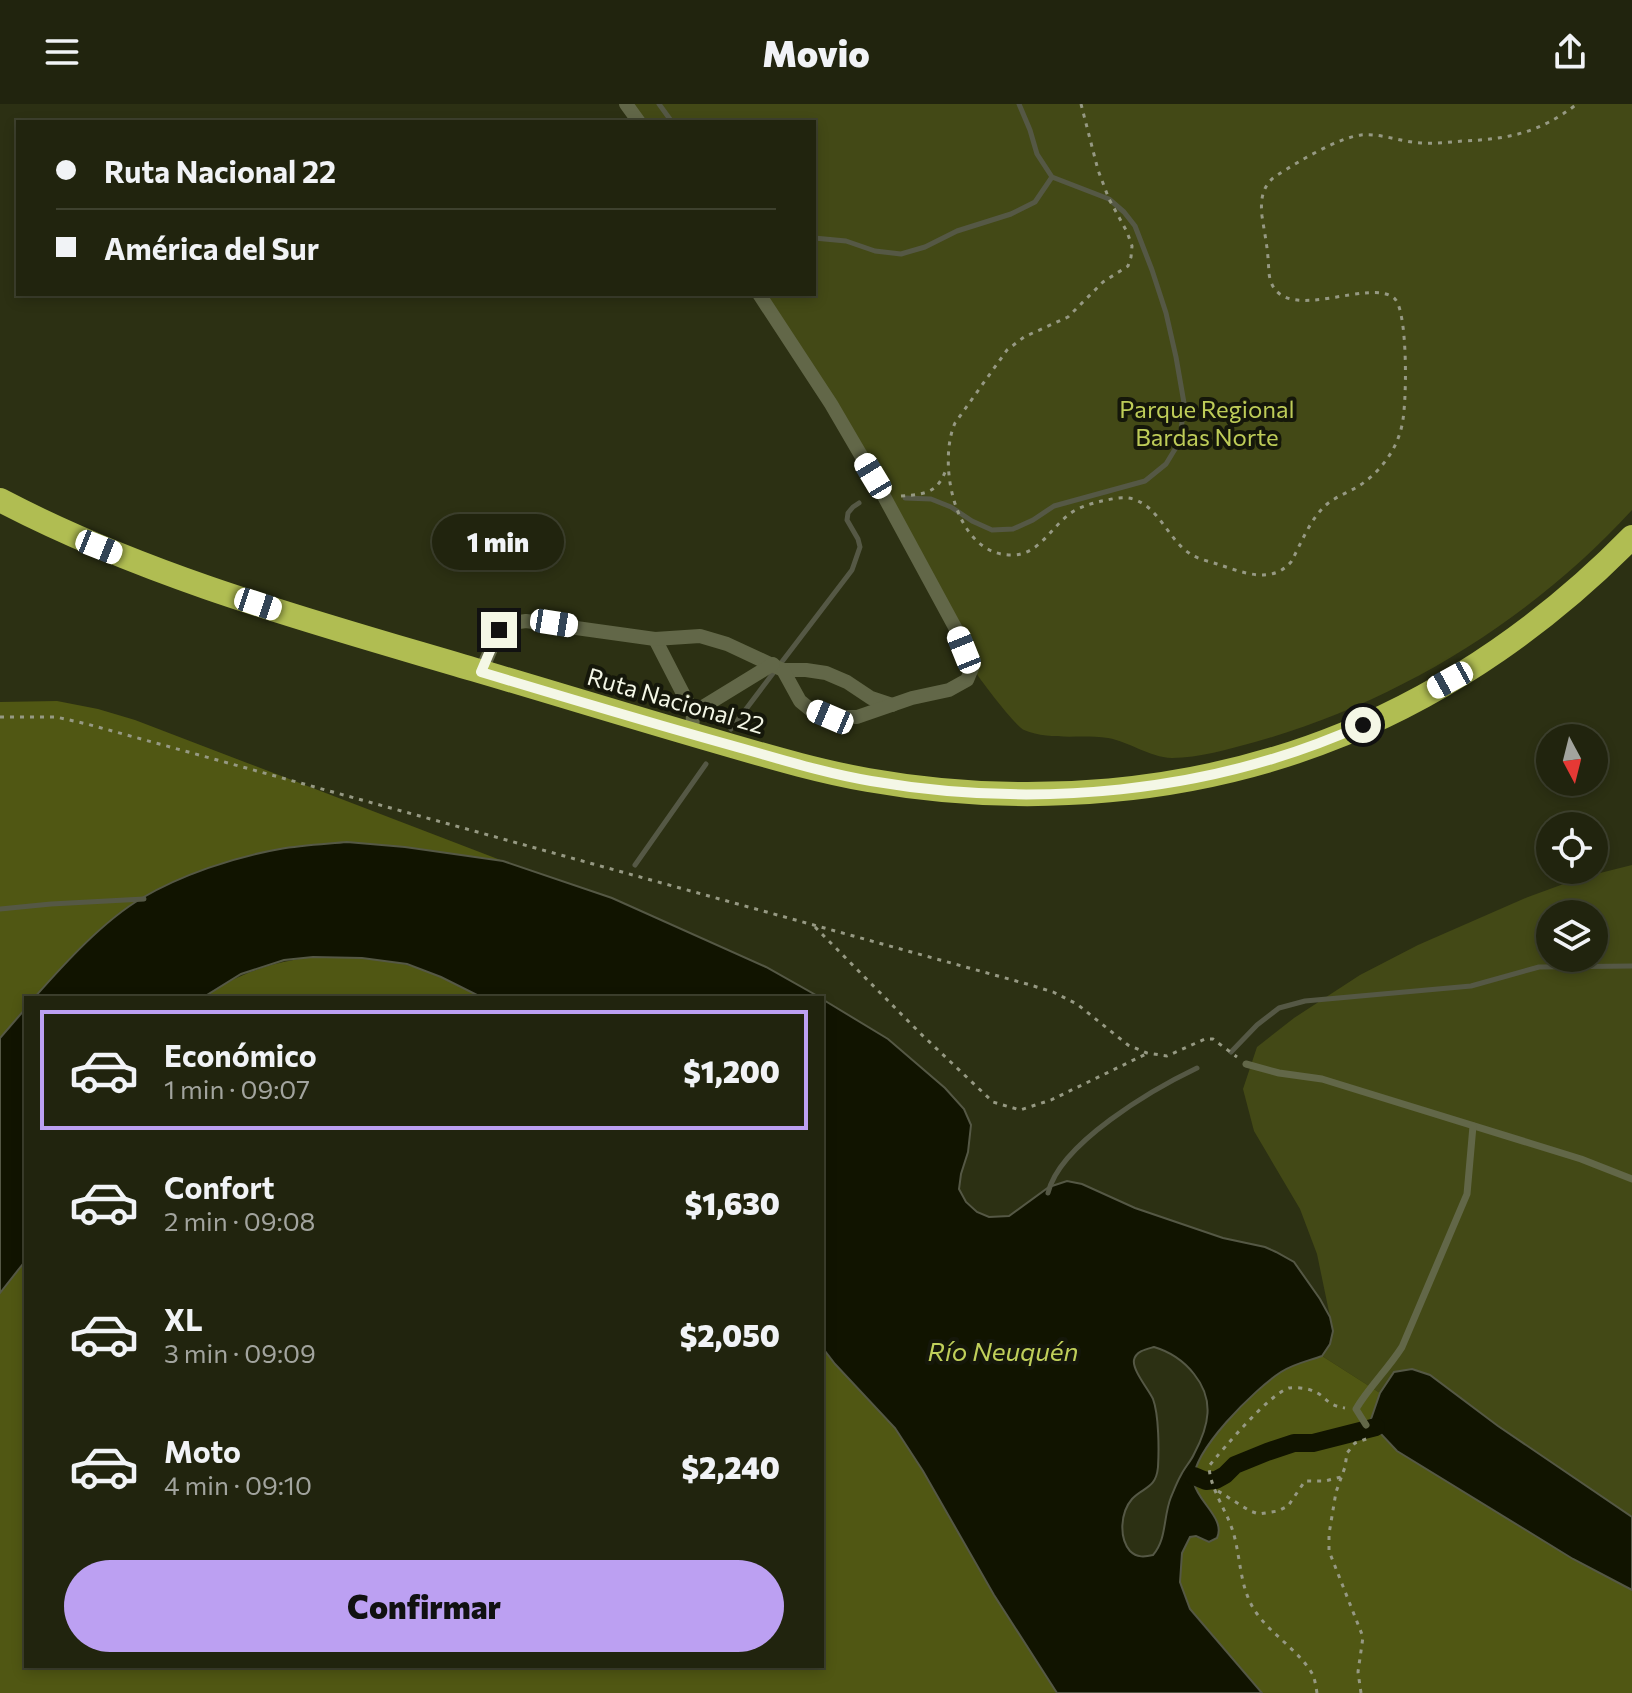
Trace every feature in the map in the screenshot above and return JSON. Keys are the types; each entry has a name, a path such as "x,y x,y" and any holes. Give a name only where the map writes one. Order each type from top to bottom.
{"highway":[{"name":"Ruta Nacional 22","path":"0,500 64,532 168,574 481,672 692,725 821,771 965,793 1043,795 1160,784 1272,759 1344,734 1450,680 1508,643 1590,579 1632,537"}],"street":[{"path":"760,296 831,404 885,497 957,631 972,668 967,680 949,690 912,698 857,717 830,717 811,710 800,701 778,667"},
{"path":"481,672 499,630 512,623 526,621 554,623 655,639 700,636 727,644 778,667 826,673 871,698 892,705"},
{"path":"655,639 692,725 778,667"}],"lane":[{"path":"1246,1064 1279,1073 1322,1079 1581,1159 1632,1179"},
{"path":"1366,1425 1356,1409 1402,1347 1467,1194 1473,1126"}],"path":[{"path":"1081,104 1098,170 1132,246 1131,257 1128,266 1095,289 1068,317 1024,337 1007,350 955,423 950,435 948,463 953,497 962,522 983,546 997,554 1014,556 1039,545 1073,512 1092,503 1117,498 1132,499 1147,506 1188,553 1254,575 1268,575 1285,569 1326,505 1374,475 1397,443 1405,409 1404,319 1400,306 1393,297 1383,293 1309,301 1297,300 1276,291 1269,272 1262,212 1264,189 1277,175 1332,144 1351,137 1372,135 1425,143 1505,138 1542,125 1577,104"},
{"path":"885,497 936,489 942,482 948,463"},
{"path":"0,717 56,717 87,724 813,924 1053,992 1077,1004 1128,1045 1147,1053 1167,1056 1196,1041 1213,1039 1246,1064"},
{"path":"813,924 993,1102 1020,1110 1051,1100 1147,1053"},
{"path":"1317,1693 1314,1677 1255,1611 1242,1584 1234,1532 1210,1479 1209,1466 1276,1396 1290,1387 1314,1391 1333,1407 1356,1409"},
{"path":"1361,1693 1358,1672 1363,1637 1329,1551 1329,1534 1347,1453 1355,1443 1369,1438"},
{"path":"1217,1491 1259,1514 1288,1506 1305,1481 1341,1477"}],"green space":[{"name":"Parque Regional Bardas Norte","path":"626,104 1632,104 1632,510 1551,587 1506,621 1410,680 1308,725 1224,750 1172,758 1108,738 1044,735 1024,730 1005,711 971,665 957,631 760,296 816,296 816,120 638,120"},
{"path":"57,701 135,720 503,861 347,842 101,929 36,996 24,996 24,1010 0,1038 0,702"},
{"path":"1632,865 1632,1517 1453,1392 1394,1372 1380,1393 1322,1356 1330,1344 1333,1331 1317,1254 1300,1209 1254,1131 1243,1089 1257,1047 1294,1018 1360,975 1418,945 1564,884 1608,884 1608,871"},
{"path":"313,957 396,962 436,975 479,996 205,996 255,970"},
{"path":"24,1263 24,1668 824,1668 824,1350 895,1428 994,1595 1057,1693 0,1693 0,1293"},
{"path":"1322,1356 1380,1393 1371,1419 1573,1559 1632,1590 1632,1693 1262,1693 1190,1609 1180,1582 1182,1553 1190,1537 1213,1541 1194,1475 1206,1448 1217,1433 1257,1391 1286,1369"}],"water":[{"path":"347,842 503,861 612,898 766,967 817,996 479,996 407,964 362,958 313,957 284,960 241,974 205,996 36,996 99,931 142,898 208,868 288,848"},
{"name":"Río Neuquén","path":"824,1000 888,1039 945,1088 964,1109 971,1125 959,1189 966,1202 977,1212 989,1217 1009,1216 1049,1187 1067,1181 1082,1184 1135,1208 1223,1238 1276,1252 1294,1262 1320,1299 1330,1317 1333,1331 1330,1344 1322,1356 1290,1367 1270,1380 1241,1406 1213,1439 1195,1470 1194,1483 1215,1517 1219,1531 1217,1538 1209,1542 1196,1536 1190,1537 1182,1553 1180,1582 1190,1609 1262,1693 1057,1693 994,1595 895,1428 824,1350","holes":["1154,1347 1171,1354 1201,1384 1208,1413 1199,1444 1171,1497 1161,1542 1153,1555 1141,1556 1126,1546 1123,1518 1132,1499 1155,1480 1158,1433 1153,1399 1138,1374 1134,1360 1137,1354"]},
{"path":"24,1010 24,1263 0,1293 0,1038"},
{"path":"1412,1369 1430,1375 1498,1426 1632,1517 1632,1590 1573,1559 1397,1451 1371,1419 1380,1393 1394,1372"}],"waterway":[{"path":"659,104 671,120"},
{"path":"905,498 931,499 992,530 1013,529 1054,506 1145,481 1166,464 1180,441 1184,403 1176,357 1166,313 1135,226 1109,199 1052,177 1037,154 1019,104"},
{"path":"816,238 846,241 875,251 901,254 925,247 957,231 1011,214 1035,202 1052,177"},
{"path":"781,663 852,570 860,547 847,520 848,513 859,503"},
{"path":"731,729 774,672"},
{"path":"635,865 706,764"},
{"path":"0,909 144,899"},
{"path":"1231,1052 1279,1008 1305,1001 1471,986 1539,967 1632,966"},
{"path":"1048,1193 1056,1174 1089,1137 1157,1089 1197,1068"},
{"path":"1194,1476 1206,1481 1216,1480 1235,1465 1294,1443 1313,1443 1376,1427"}],"route":[{"path":"499,630 481,672 798,765 917,788 1043,795 1160,784 1272,759 1363,725"}]}
